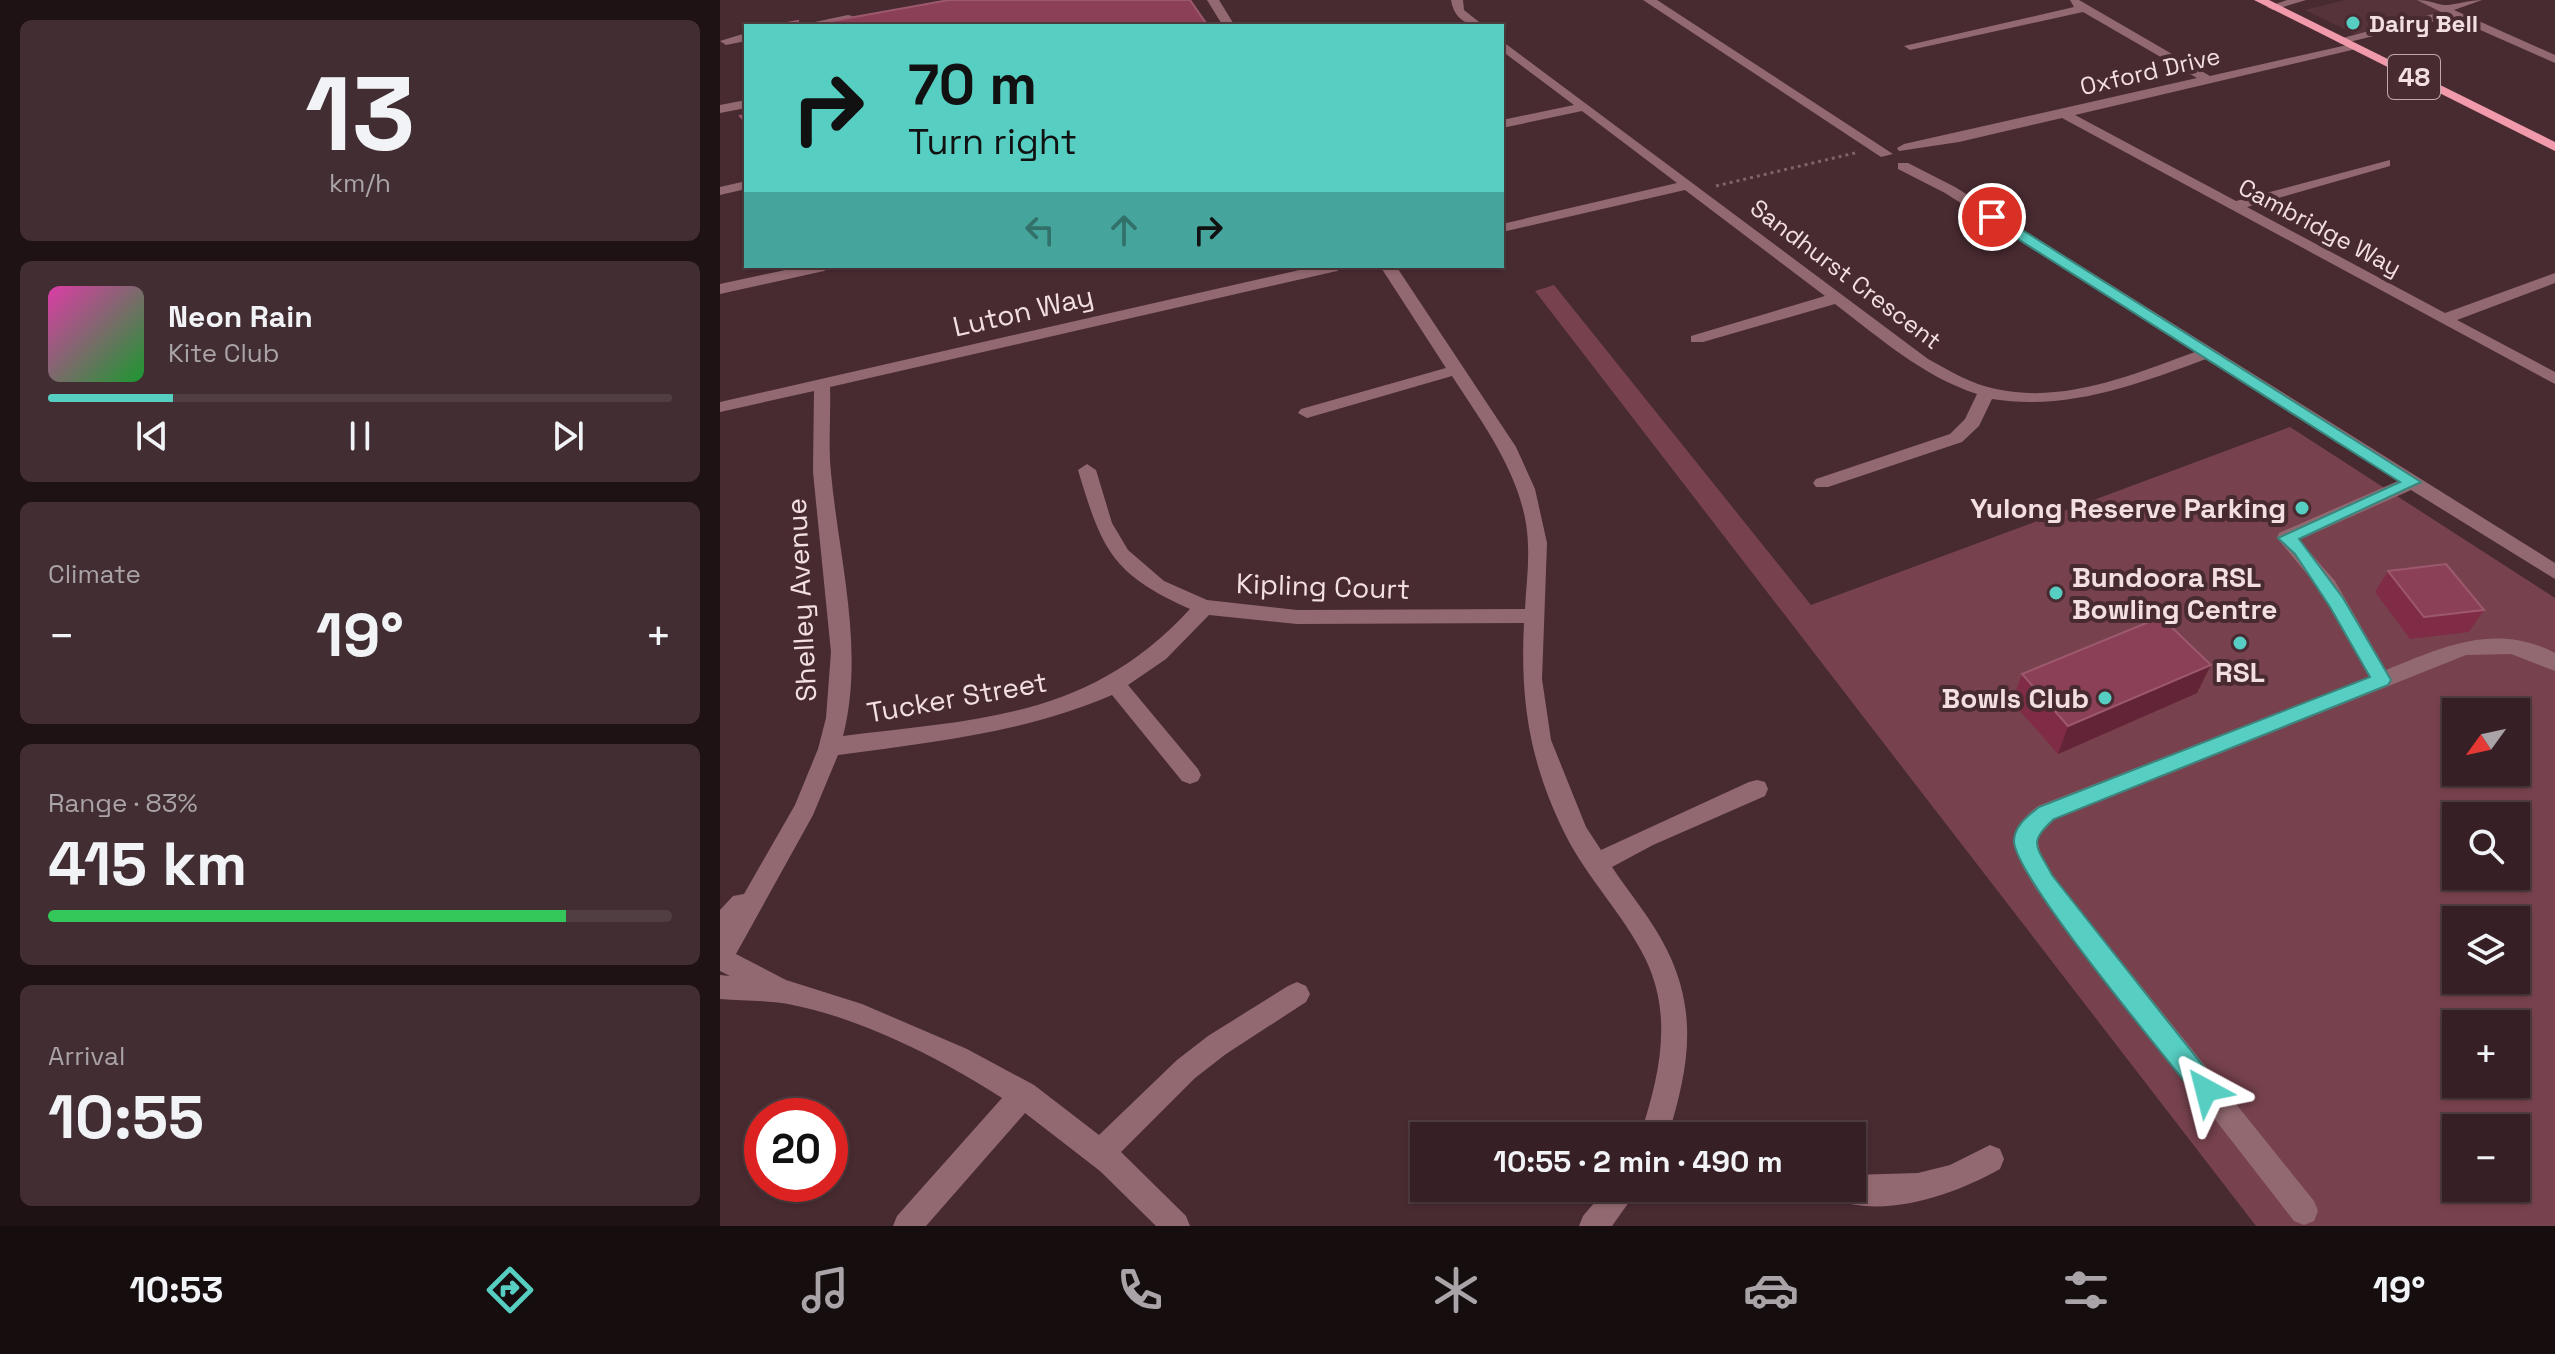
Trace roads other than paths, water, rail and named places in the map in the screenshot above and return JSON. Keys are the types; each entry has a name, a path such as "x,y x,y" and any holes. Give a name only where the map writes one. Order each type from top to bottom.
{"main road":[{"name":"48","path":"2260,0 2555,147"}],"street":[{"path":"1213,0 1228,24"},
{"path":"1457,0 1459,11 1475,24"},
{"path":"1649,0 1857,132 1892,149 1920,153 1922,160 1950,190"},
{"path":"2071,0 2209,80"},
{"path":"2273,7 2300,0"},
{"path":"2423,0 2555,59"},
{"name":"Oxford Drive","path":"1892,149 1959,138 2209,80 2347,43 2476,0"},
{"path":"1910,46 2085,8"},
{"path":"815,24 865,16"},
{"path":"723,38 744,35"},
{"name":"Sandhurst Crescent","path":"1504,47 1936,372 1986,392 2038,400 2078,396 2207,353"},
{"path":"720,109 744,104"},
{"path":"1504,124 1584,107"},
{"name":"Cambridge Way","path":"2064,114 2555,379"},
{"name":"Oxford Drive","path":"1903,166 1922,160 1959,138"},
{"path":"1892,149 1889,161 1950,190 2555,572"},
{"path":"2234,206 2385,163"},
{"path":"720,191 744,185"},
{"path":"1504,228 1688,185"},
{"path":"720,289 815,268"},
{"name":"Luton Way","path":"721,402 815,386 1328,268"},
{"path":"1389,268 1507,447 1526,489 1538,543 1532,679 1540,740 1562,801 1595,865 1641,927 1657,955 1674,1013 1676,1043 1663,1122"},
{"path":"2444,319 2555,278"},
{"path":"1697,339 1837,298"},
{"path":"1307,413 1456,370"},
{"name":"Shelley Avenue","path":"723,950 800,817 829,747 837,716 840,652 819,436 810,412 815,386"},
{"path":"1822,483 1956,438 1973,422 1986,392"},
{"name":"Kipling Court","path":"1087,470 1103,523 1121,555 1157,586 1204,607 1297,617 1535,616"},
{"path":"2381,680 2337,603 2301,550 2286,538 2413,482"},
{"name":"Tucker Street","path":"829,747 1028,718 1084,699 1114,683 1165,648 1204,607"},
{"path":"2304,1211 2044,882 2024,844 2026,831 2046,813 2440,656 2484,643 2526,649 2555,663"},
{"path":"1114,683 1190,775"},
{"path":"1595,865 1645,838 1757,789"},
{"path":"723,950 786,992"},
{"path":"720,987 786,992 838,1006 908,1032 967,1059 1024,1094 1101,1152 1176,1226"},
{"path":"1101,1152 1186,1069 1217,1045 1297,994"},
{"path":"907,1226 1024,1094"},
{"path":"1866,1190 1928,1188 1962,1176 1990,1159"},
{"path":"1593,1226 1613,1202"}],"place":[{"name":"Dairy Bell","path":"2353,23"},
{"name":"Yulong Reserve Parking","path":"2302,508"},
{"name":"Bundoora RSL Bowling Centre","path":"2056,593"},
{"name":"RSL","path":"2240,643"},
{"name":"Bowls Club","path":"2105,698"}]}
